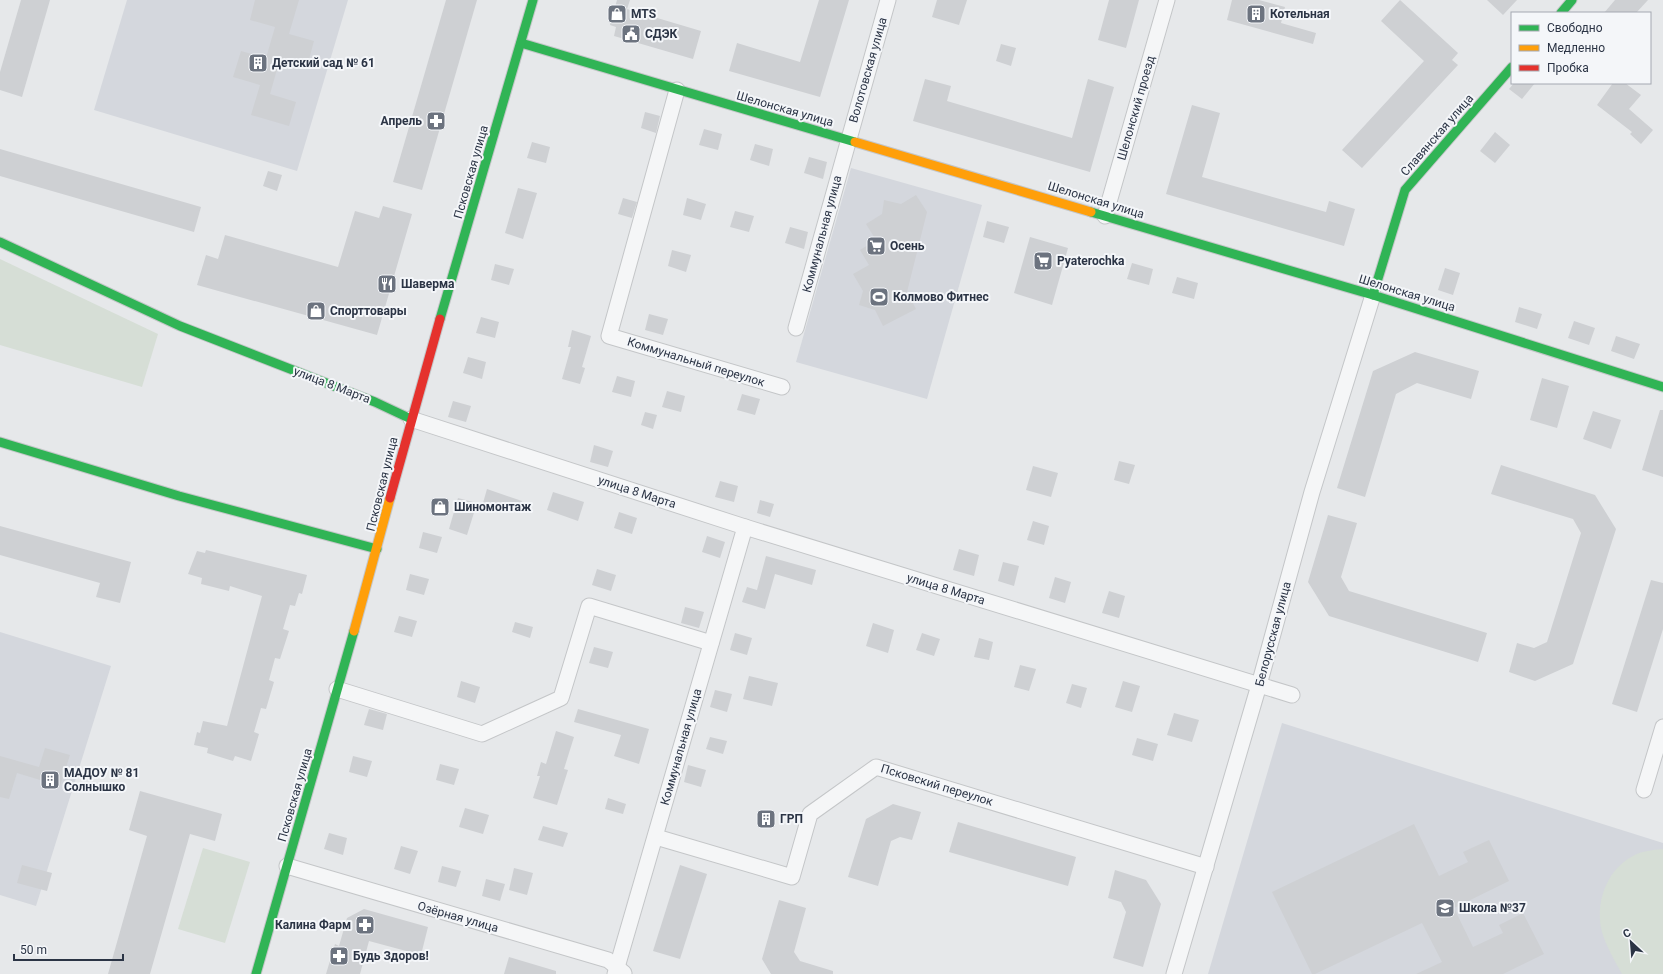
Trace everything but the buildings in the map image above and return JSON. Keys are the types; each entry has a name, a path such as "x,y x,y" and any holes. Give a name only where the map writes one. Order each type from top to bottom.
{"main road":[{"name":"Псковская улица","path":"256,974 377,549 411,419 533,0"},
{"path":"1562,12 1572,0"},
{"name":"Шелонская улица","path":"521,43 1373,295 1663,387"},
{"name":"Славянская улица","path":"1373,295 1405,190 1511,68"},
{"name":"улица 8 Марта","path":"0,242 180,326 375,402 411,419"},
{"path":"0,442 178,496 377,549"}],"street":[{"name":"Волотовская улица","path":"848,140 888,0"},
{"name":"Шелонский проезд","path":"1106,216 1167,0"},
{"name":"Коммунальный переулок","path":"677,90 609,336 782,388"},
{"name":"Коммунальная улица","path":"796,328 848,140"},
{"name":"Белорусская улица","path":"1174,974 1259,685 1312,492 1373,295"},
{"name":"улица 8 Марта","path":"411,419 745,527 1292,695"},
{"name":"Коммунальная улица","path":"620,972 656,837 745,527"},
{"path":"337,690 482,734 561,698 589,606 711,643"},
{"path":"1644,790 1663,727"},
{"name":"Псковский переулок","path":"656,837 792,878 810,814 876,767 1206,867"},
{"name":"Озёрная улица","path":"287,866 608,960 620,972"}],"shaded area":[{"path":"127,0 348,0 297,171 94,110"},
{"path":"851,168 982,205 927,399 796,362"},
{"path":"0,259 158,334 142,387 0,345"},
{"path":"0,632 111,666 36,906 0,895"},
{"name":"Школа №37","path":"1282,723 1663,843 1663,974 1208,974"},
{"path":"203,848 250,862 225,943 178,929"},
{"path":"1663,849 1663,974 1622,974 1608,948 1602,932 1600,911 1604,890 1615,871 1622,863 1643,852"}],"traffic: fast":[{"path":"440,319 533,0"},
{"path":"1562,12 1572,0"},
{"path":"521,43 855,142"},
{"path":"1373,295 1405,190 1511,68"},
{"path":"1091,212 1373,295 1663,387"},
{"path":"0,242 180,326 375,402 411,419"},
{"path":"0,442 179,496 377,549"},
{"path":"256,974 354,631"}],"traffic: slow":[{"path":"855,142 1091,212"},
{"path":"354,631 390,498"}],"traffic: jam":[{"path":"390,498 440,319"}],"place":[{"name":"MTS","path":"617,14"},
{"name":"Котельная","path":"1256,14"},
{"name":"СДЭК","path":"631,34"},
{"name":"Детский сад № 61","path":"258,63"},
{"name":"Апрель","path":"436,121"},
{"name":"Осень","path":"876,246"},
{"name":"Pyaterochka","path":"1043,261"},
{"name":"Шаверма","path":"387,284"},
{"name":"Колмово Фитнес","path":"879,297"},
{"name":"Спорттовары","path":"316,311"},
{"name":"Шиномонтаж","path":"440,507"},
{"name":"МАДОУ № 81 Солнышко","path":"50,780"},
{"name":"ГРП","path":"766,819"},
{"name":"Школа №37","path":"1445,908"},
{"name":"Калина Фарм","path":"365,925"},
{"name":"Будь Здоров!","path":"339,956"}]}
